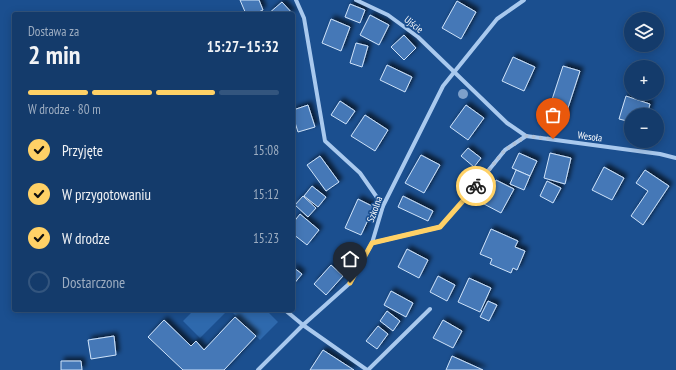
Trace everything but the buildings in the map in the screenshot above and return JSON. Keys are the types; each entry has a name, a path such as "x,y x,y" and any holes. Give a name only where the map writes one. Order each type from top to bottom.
{"street":[{"path":"296,0 304,18 325,141 360,173 382,206"},
{"name":"Ujście","path":"356,0 388,15 418,37 454,72"},
{"name":"Szkolna","path":"258,370 303,325 350,283 372,243 382,206 443,86 497,19 524,0"},
{"name":"Wesoła","path":"454,72 507,123 526,136 660,154 676,158"},
{"path":"372,243 440,227 472,192 505,150 526,136"},
{"path":"287,312 303,325 367,370 430,309"}],"shaded area":[{"path":"192,312 226,312 200,338 183,321"},
{"path":"232,312 268,312 278,322 260,340"}],"way so far":[{"path":"476,186 505,150 526,136 553,139"}],"route":[{"path":"350,283 372,243 440,227 476,186"}]}
